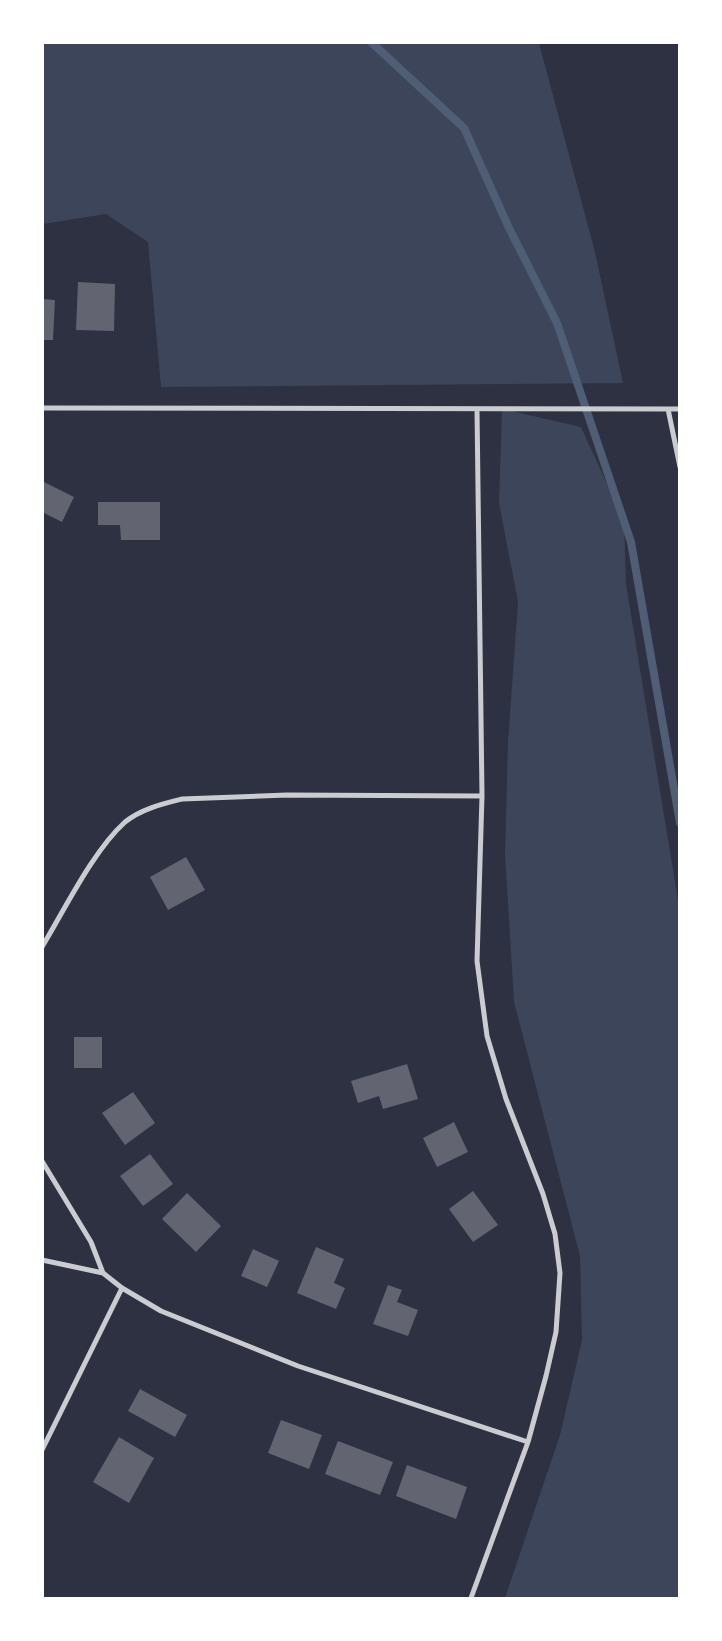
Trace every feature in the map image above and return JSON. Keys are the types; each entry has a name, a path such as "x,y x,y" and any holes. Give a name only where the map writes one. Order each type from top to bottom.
{"street":[{"path":"42,408 680,409"},
{"path":"668,409 680,468"},
{"path":"471,1598 528,1442 556,1332 560,1273 555,1234 543,1194 506,1098 487,1036 477,961 482,796 476,410"},
{"path":"42,948 108,840 126,822 151,808 182,800 287,794 482,796"},
{"path":"42,1161 90,1242 104,1273 122,1288 184,1322 298,1366 528,1442"},
{"path":"42,1260 104,1273"},
{"path":"42,1450 122,1288"}],"shaded area":[{"path":"42,43 539,43 595,252 623,383 161,387 148,242 106,214 43,224"},
{"path":"502,409 581,427 624,521 626,584 679,906 679,1598 505,1598 560,1435 582,1340 580,1256 514,1002 505,854 508,742 518,602 499,503"}],"building":[{"path":"78,282 115,284 114,331 76,330"},
{"path":"42,299 55,300 53,340 42,340"},
{"path":"42,481 74,497 62,522 42,512"},
{"path":"98,502 160,502 160,540 121,540 120,525 98,525"},
{"path":"186,857 205,890 168,910 150,877"},
{"path":"74,1037 102,1037 102,1068 74,1068"},
{"path":"407,1064 418,1099 383,1109 379,1096 358,1103 351,1081"},
{"path":"133,1092 155,1123 125,1145 102,1113"},
{"path":"454,1122 468,1152 437,1167 423,1138"},
{"path":"150,1154 173,1184 143,1206 120,1176"},
{"path":"473,1191 498,1225 473,1242 449,1209"},
{"path":"187,1193 221,1226 196,1252 162,1219"},
{"path":"316,1247 344,1259 334,1283 345,1288 336,1309 297,1293"},
{"path":"253,1249 279,1261 267,1287 241,1276"},
{"path":"388,1285 402,1290 397,1302 418,1310 408,1336 373,1324"},
{"path":"140,1389 187,1415 175,1437 128,1411"},
{"path":"281,1420 322,1435 309,1469 268,1453"},
{"path":"119,1437 154,1458 129,1503 93,1482"},
{"path":"338,1441 393,1462 380,1495 325,1474"},
{"path":"407,1465 467,1487 456,1519 396,1496"}],"waterway":[{"path":"371,42 464,128 509,228 557,323 631,542 680,823"}]}
